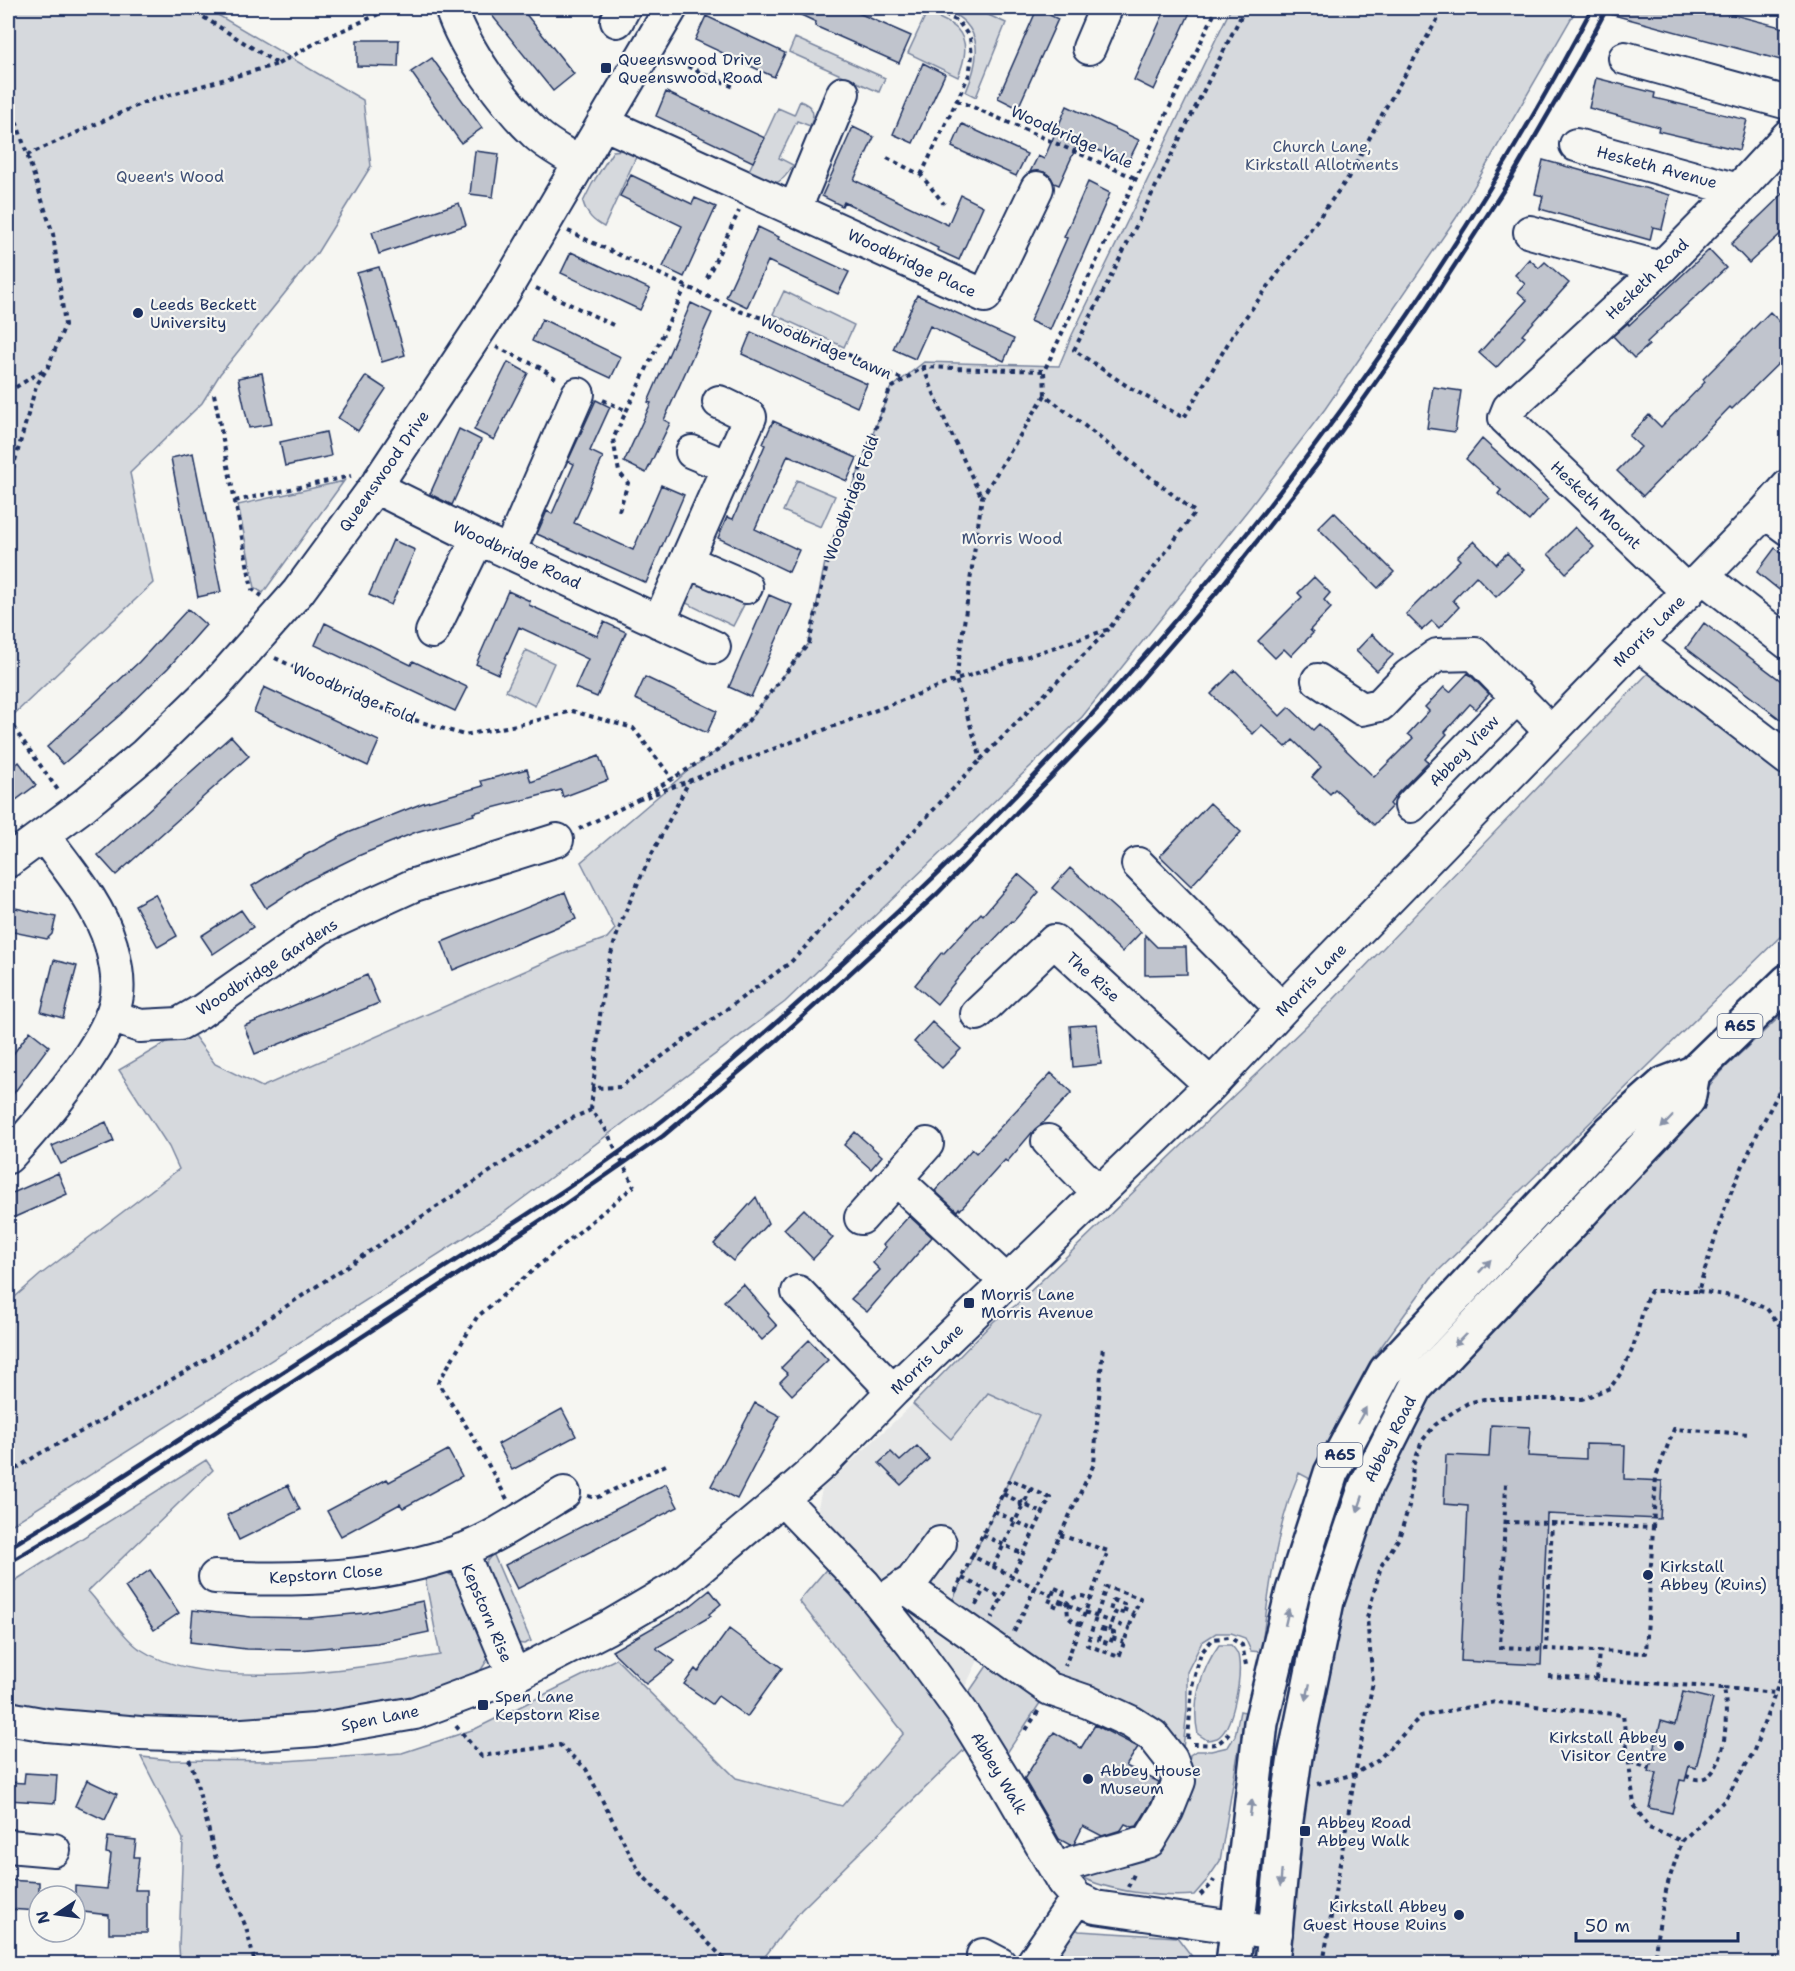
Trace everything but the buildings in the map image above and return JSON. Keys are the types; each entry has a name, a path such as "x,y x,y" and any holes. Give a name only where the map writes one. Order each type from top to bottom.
{"main road":[{"name":"A65","path":"1233,1964 1261,1724 1293,1591 1330,1473 1386,1371 1611,1131 1664,1084 1693,1072 1788,981"},
{"name":"Abbey Road","path":"1274,1948 1285,1827 1295,1757 1327,1601 1366,1486 1416,1387 1688,1100 1693,1072"}],"street":[{"path":"451,8 456,24 493,86 538,135 580,164"},
{"name":"Queenswood Drive","path":"8,861 74,813 145,754 214,687 282,611 375,487 513,276 580,164 645,47 670,8"},
{"path":"1089,48 1106,8"},
{"path":"1625,58 1788,103"},
{"path":"795,209 843,93"},
{"name":"Woodbridge Place","path":"603,123 985,296 1037,188"},
{"name":"Hesketh Road","path":"1505,418 1509,408 1661,267 1788,136"},
{"name":"Hesketh Avenue","path":"1576,145 1738,190"},
{"path":"1530,232 1661,267"},
{"path":"508,552 578,394"},
{"path":"659,622 750,417 719,402"},
{"name":"Hesketh Mount","path":"1505,418 1614,522 1695,584 1788,643"},
{"path":"692,452 728,467"},
{"name":"Morris Lane","path":"823,1462 893,1391 1211,1085 1695,584 1776,520 1788,486"},
{"name":"Woodbridge Road","path":"375,487 478,538 714,647"},
{"path":"432,632 478,538"},
{"path":"686,561 746,587"},
{"path":"1637,643 1788,759"},
{"path":"1318,680 1362,709 1380,705 1408,676 1437,655 1474,654 1518,696 1551,732"},
{"name":"Abbey View","path":"1411,806 1518,696"},
{"path":"8,1157 33,1130 72,1080 111,1016 117,996 116,968 111,945 86,894 44,836"},
{"name":"Woodbridge Gardens","path":"111,1016 140,1026 179,1023 200,1012 320,928 414,885 557,840"},
{"path":"1138,864 1282,1009"},
{"name":"The Rise","path":"977,1014 1054,941 1211,1085"},
{"path":"1048,1141 1099,1193"},
{"path":"861,1218 927,1144"},
{"path":"896,1179 1006,1282"},
{"path":"798,1292 893,1391"},
{"name":"Spen Lane","path":"8,1718 47,1725 140,1733 229,1736 315,1730 415,1713 514,1676 607,1628 676,1587 783,1499 823,1462"},
{"name":"Kepstorn Close","path":"215,1577 280,1578 351,1575 394,1569 461,1550 493,1536 564,1493"},
{"name":"Abbey Walk","path":"783,1499 864,1584 892,1594 1057,1872 1077,1898"},
{"path":"940,1543 912,1581 892,1594 1050,1689 1088,1702 1131,1722 1153,1736 1172,1759 1179,1781 1167,1811 1149,1841 1076,1862 1057,1872"},
{"name":"Kepstorn Rise","path":"461,1550 514,1676"},
{"path":"8,1846 61,1848"},
{"path":"1032,1964 1077,1898 1095,1906 1236,1928 1274,1948"}],"path":[{"path":"189,8 278,64"},
{"path":"27,155 145,102 278,64 319,41 393,8"},
{"path":"921,175 969,75 972,56 970,38 958,21 929,8"},
{"name":"Woodbridge Vale","path":"957,100 1135,178 1217,8"},
{"path":"1245,8 1074,350 1127,386 1184,418 1233,333 1348,178 1444,8"},
{"path":"645,47 734,87"},
{"path":"8,96 53,234 65,325 48,368 36,386 8,486"},
{"path":"887,158 921,175 944,204"},
{"path":"981,759 956,680 982,497 1045,395 1044,371 1135,178"},
{"path":"707,278 749,189"},
{"name":"Woodbridge Lawn","path":"546,221 739,311 776,322 902,380 923,367"},
{"path":"513,276 614,325"},
{"path":"619,511 628,483 619,472 613,438 686,286"},
{"path":"474,336 539,367 578,394 596,397 627,411"},
{"path":"982,497 947,425 923,367 1044,371"},
{"path":"8,392 48,368"},
{"name":"Woodbridge Fold","path":"251,647 395,714 464,735 527,723 572,711 633,728 673,779 717,752 748,721 809,643 831,548 890,389 902,380"},
{"path":"214,394 252,589 282,611"},
{"path":"593,1088 620,1087 791,962 981,759 1109,629 1195,512 1045,395"},
{"path":"235,501 360,474 375,487"},
{"path":"638,800 956,680 1109,629"},
{"path":"8,720 74,813"},
{"path":"557,840 638,800 673,779"},
{"path":"519,1520 472,1435 438,1383 477,1317 634,1186 605,1128 591,1110 605,978 633,893 689,781"},
{"path":"1698,1291 1727,1201 1759,1130 1788,1075"},
{"path":"8,1474 205,1360 568,1120 591,1110"},
{"path":"1323,1964 1372,1682 1367,1618 1381,1566 1399,1538 1409,1506 1413,1466 1422,1441 1435,1425 1453,1412 1484,1399 1582,1399 1610,1388 1621,1373 1633,1348 1646,1300 1651,1292 1698,1291 1739,1297 1767,1309 1788,1336"},
{"path":"1010,1639 1094,1464 1103,1345"},
{"path":"1506,1482 1500,1649 1646,1653 1656,1476 1674,1429 1749,1434"},
{"path":"564,1493 596,1497 666,1465"},
{"path":"952,1599 1010,1479 1050,1498 991,1621 982,1616"},
{"path":"993,1567 1031,1489"},
{"path":"1003,1494 1043,1513"},
{"path":"994,1511 1034,1530"},
{"path":"1505,1522 1653,1528"},
{"path":"1546,1649 1552,1523"},
{"path":"983,1534 1023,1554"},
{"path":"1056,1691 1108,1551 1060,1535"},
{"path":"972,1556 1052,1596"},
{"path":"962,1578 1002,1598"},
{"path":"1107,1587 1140,1598 1119,1657 1087,1645 1101,1602 1107,1587"},
{"path":"1055,1588 1064,1592 1060,1600 1058,1607 1049,1603 1055,1588"},
{"path":"973,1611 984,1589"},
{"path":"1120,1602 1123,1593"},
{"path":"1081,1624 1075,1623 1068,1617 1068,1604 1078,1596 1090,1600"},
{"path":"1060,1600 1085,1613 1129,1628"},
{"path":"1113,1600 1125,1604 1121,1615 1110,1611 1112,1605 1113,1600"},
{"path":"1101,1602 1112,1605"},
{"path":"1123,1609 1134,1613"},
{"path":"1109,1631 1115,1613"},
{"path":"1102,1629 1114,1633 1110,1644 1099,1640 1101,1634 1102,1629"},
{"path":"1091,1631 1101,1634"},
{"path":"1234,1726 1222,1741 1208,1746 1188,1744 1192,1686 1201,1653 1213,1639 1229,1637 1242,1645 1246,1661 1245,1672"},
{"path":"1112,1638 1124,1642"},
{"path":"1101,1650 1104,1642"},
{"path":"1597,1679 1599,1650"},
{"path":"1654,1964 1667,1886 1682,1841 1725,1800 1753,1753 1788,1659"},
{"path":"1548,1676 1775,1693"},
{"path":"1686,1776 1700,1780 1712,1775 1720,1760 1727,1719 1724,1688"},
{"path":"1312,1786 1355,1774 1377,1761 1420,1716 1496,1702 1623,1715 1634,1805 1649,1828 1682,1841"},
{"path":"456,1725 481,1756 560,1745 586,1769 640,1873 729,1964"},
{"path":"189,1759 216,1859 246,1927 255,1964"},
{"path":"1630,1762 1650,1768"},
{"path":"1119,1910 1149,1841"}],"shaded area":[{"path":"988,1393 1040,1416 949,1608 990,1636 960,1697 823,1525 818,1507 822,1489 913,1404 951,1439"}],"green space":[{"name":"Queen's Wood","path":"8,8 206,8 363,100 371,166 317,253 220,374 202,403 130,473 153,583 8,720"},
{"path":"945,8 973,8 1006,23 976,97 966,92 975,66 976,43 966,24"},
{"name":"Morris Wood","path":"1231,8 1577,8 1456,218 1325,409 1251,506 1082,717 785,1002 502,1214 8,1527 8,1303 40,1275 179,1169 169,1147 119,1070 189,1029 215,1064 262,1087 568,952 607,938 615,929 581,862 690,769 724,746 754,714 809,643 826,557 890,389 924,362 1059,366"},
{"path":"927,12 951,24 961,34 965,53 958,77 908,53"},
{"path":"795,38 885,78 879,92 789,52"},
{"path":"800,101 808,105 813,117 810,126 797,121 779,158 793,165 788,173 783,179 773,183 746,177 778,108 794,115"},
{"path":"624,150 637,155 604,227 591,217 583,202 613,151"},
{"path":"784,291 854,325 844,347 773,314"},
{"path":"797,480 835,496 821,527 783,511"},
{"path":"344,481 263,593 255,588 238,505"},
{"path":"691,570 748,597 733,626 678,599"},
{"path":"526,650 554,663 535,706 506,691"},
{"path":"1654,667 1787,771 1787,930 1431,1278 1370,1362 1338,1420 1312,1480 1299,1473 1279,1539 1270,1584 1261,1652 1251,1651 1245,1638 1231,1633 1216,1633 1202,1642 1187,1672 1187,1709 1182,1759 1054,1679 949,1608 1039,1416 988,1393 951,1439 913,1404 994,1321 1016,1305 1333,1000"},
{"path":"1787,1010 1787,1963 1281,1964 1314,1712 1341,1581 1422,1391 1634,1169 1727,1066"},
{"path":"206,1460 213,1470 88,1591 120,1630 140,1649 169,1663 204,1671 244,1674 329,1671 440,1655 424,1573 445,1572 459,1579 488,1643 488,1659 479,1673 469,1681 381,1708 259,1722 125,1720 35,1707 8,1699 8,1585"},
{"path":"493,1553 531,1641 524,1644 516,1643 484,1570"},
{"path":"830,1565 969,1745 801,1910 759,1964 180,1963 183,1839 141,1757 171,1760 285,1761 402,1753 475,1729 616,1659 736,1778 842,1806 904,1733 799,1601"},
{"path":"1219,1645 1231,1645 1237,1652 1239,1679 1232,1715 1223,1733 1217,1738 1207,1740 1198,1734 1197,1699 1207,1665"},
{"path":"993,1657 1046,1694 1005,1756 963,1701"},
{"path":"1240,1711 1245,1712 1220,1861 1194,1895 1135,1892 1104,1886 1079,1876 1134,1858 1185,1784 1190,1755 1196,1751 1211,1751 1228,1747 1235,1736"},
{"path":"1052,1915 1079,1931 1177,1937 1197,1963 1021,1964"}],"railway":[{"path":"8,1548 514,1223 627,1147 674,1112 778,1021 960,851 1066,743 1166,630 1263,513 1354,392 1439,268 1519,140 1592,8"},
{"path":"8,1563 79,1521 555,1211 663,1136 777,1040 937,894 1103,724 1217,592 1323,457 1416,325 1510,180 1607,8"}],"place":[{"name":"Queenswood Drive Queenswood Road","path":"606,68"},
{"name":"Leeds Beckett University","path":"138,313"},
{"name":"Morris Lane Morris Avenue","path":"969,1303"},
{"name":"Kirkstall Abbey (Ruins)","path":"1648,1575"},
{"name":"Spen Lane Kepstorn Rise","path":"483,1705"},
{"name":"Kirkstall Abbey Visitor Centre","path":"1679,1746"},
{"name":"Abbey House Museum","path":"1088,1779"},
{"name":"Abbey Road Abbey Walk","path":"1305,1831"},
{"name":"Kirkstall Abbey Guest House Ruins","path":"1459,1915"}],"park label":[{"name":"Church Lane, Kirkstall Allotments","path":"1322,155"}]}
